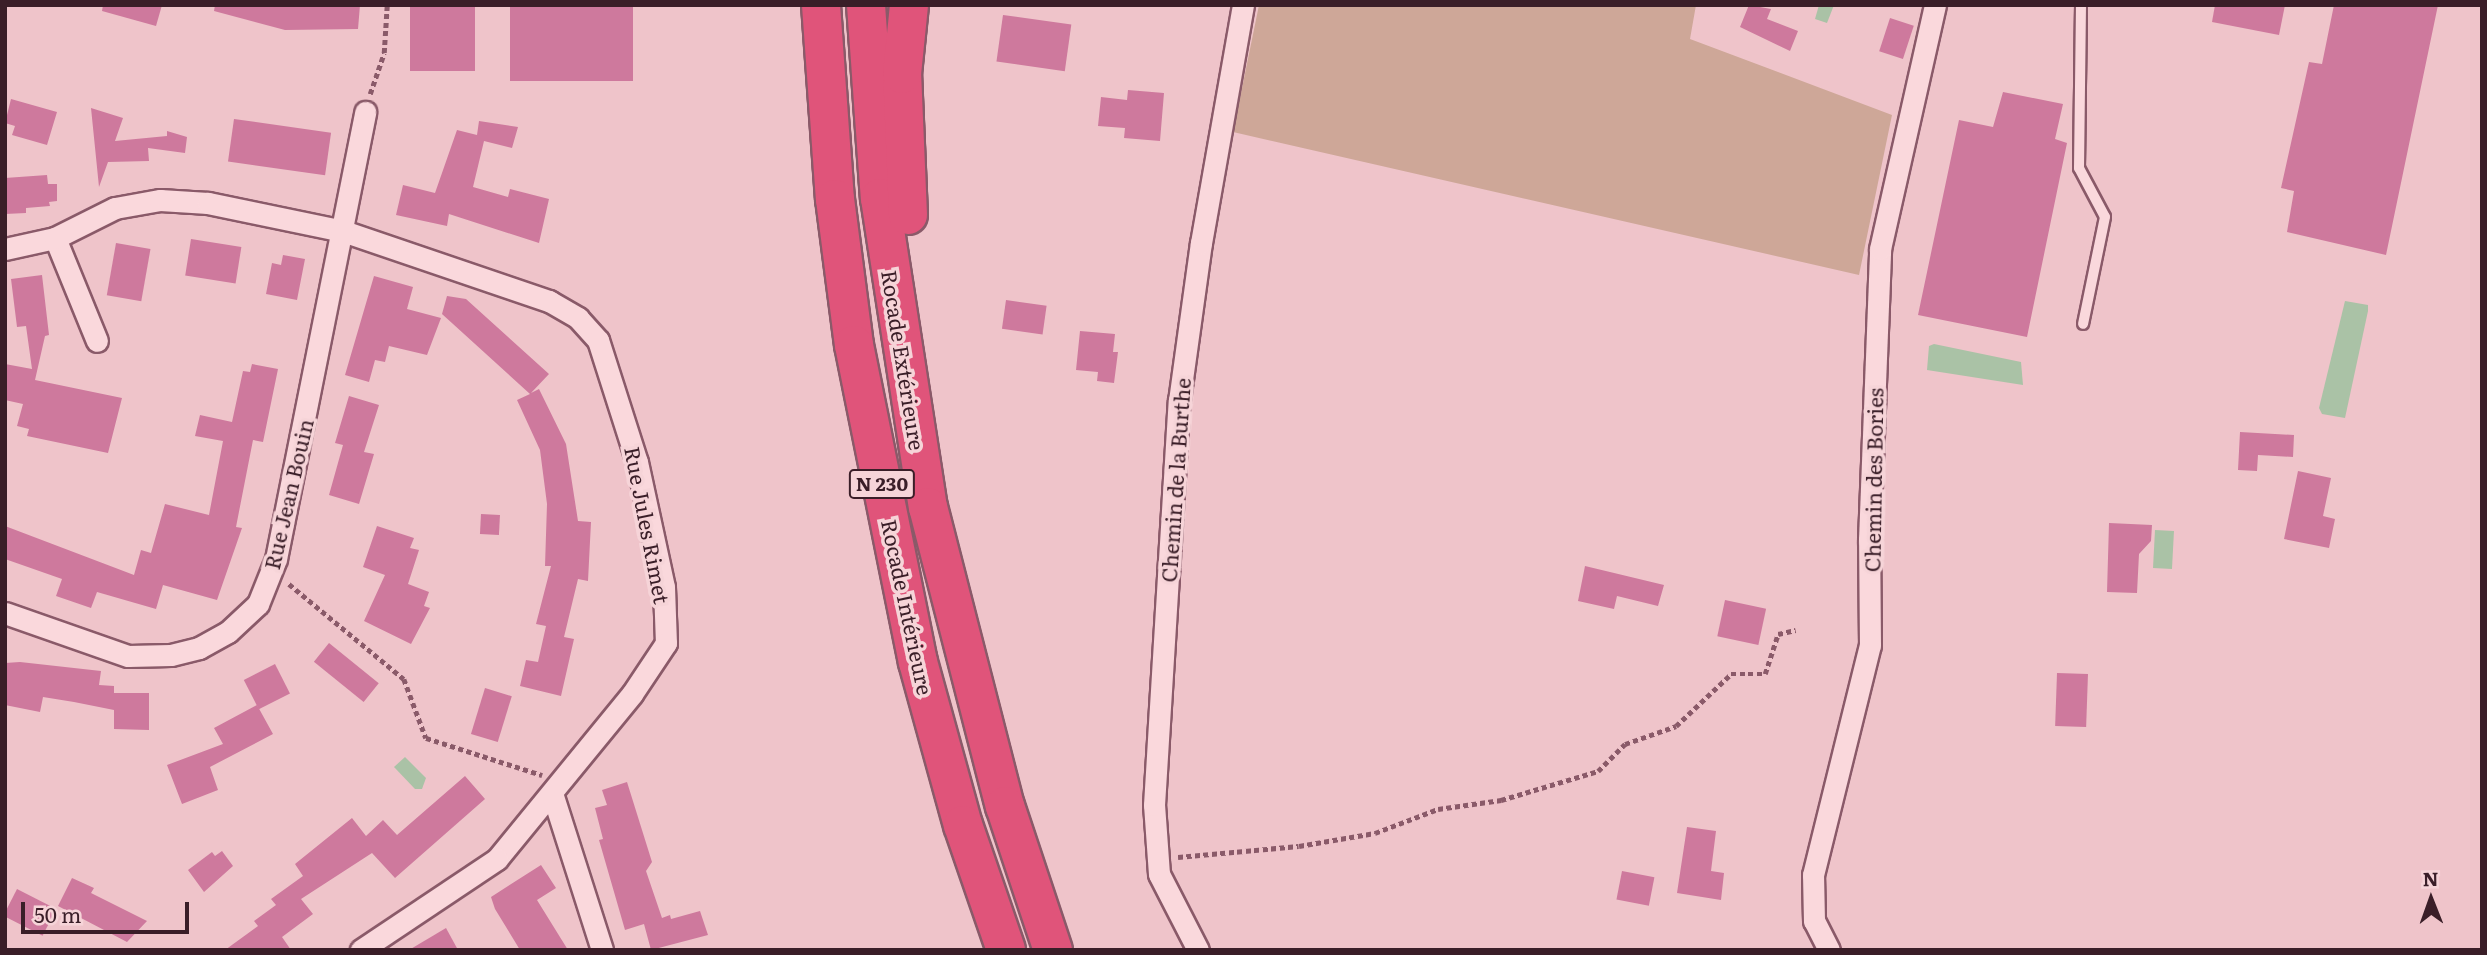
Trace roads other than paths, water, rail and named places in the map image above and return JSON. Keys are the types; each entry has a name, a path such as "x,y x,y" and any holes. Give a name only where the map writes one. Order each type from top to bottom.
{"highway":[{"path":"800,5 807,72 835,199"},
{"name":"Rocade Intérieure","path":"821,5 835,199 854,345 918,662 963,825 1006,950"},
{"name":"Rocade Extérieure","path":"866,5 880,198 928,506 1005,806 1053,950"},
{"path":"909,5 902,134 928,506"}],"street":[{"name":"Chemin de la Burthe","path":"1198,950 1159,874 1154,805 1179,401 1200,243 1243,5"},
{"name":"Chemin des Bories","path":"1829,950 1814,921 1813,875 1870,645 1880,249 1935,5"},
{"name":"Rue Jean Bouin","path":"5,613 128,656 171,655 199,648 228,632 258,604 272,570 365,111"},
{"name":"Rue Jules Rimet","path":"5,249 55,238 115,208 160,200 208,203 342,231 549,301 578,318 598,340 637,462 664,587 666,643 557,787 497,859 361,950"},
{"path":"55,238 97,341"},
{"path":"557,787 602,950"}],"lane":[{"path":"2081,5 2079,168 2105,218 2083,324"}]}
